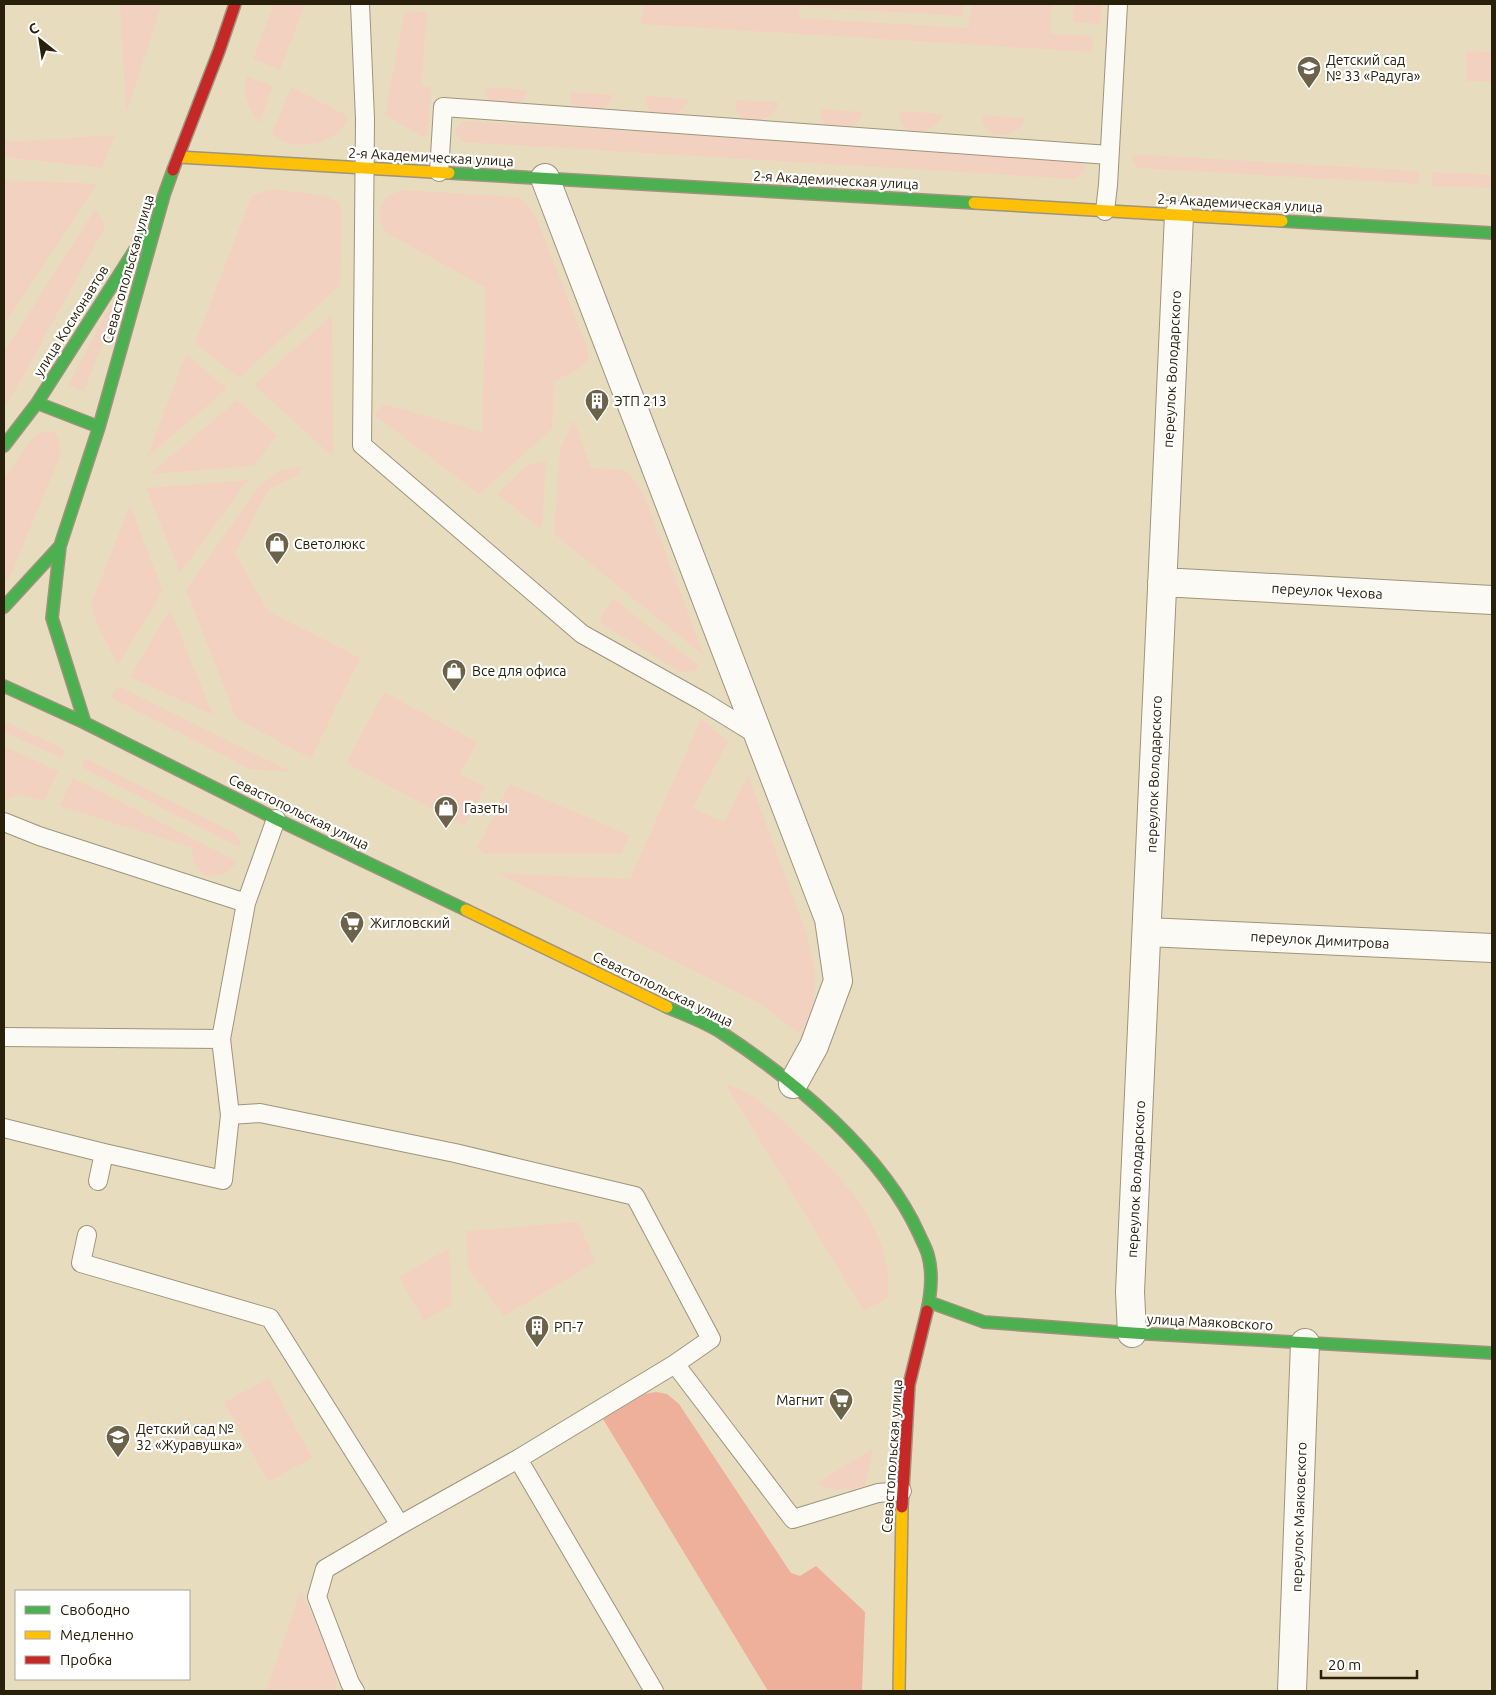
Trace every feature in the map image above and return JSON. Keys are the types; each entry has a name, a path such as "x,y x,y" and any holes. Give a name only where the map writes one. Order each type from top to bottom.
{"main road":[{"name":"Севастопольская улица","path":"236,4 160,209 99,427 60,546 52,618 85,723 276,819 720,1032 793,1084 852,1141 889,1182 905,1206 928,1255 931,1275 931,1295 909,1385 902,1490 899,1691"},
{"name":"2-я Академическая улица","path":"178,157 1492,233"},
{"name":"улица Космонавтов","path":"4,446 37,403 160,209"},
{"path":"37,403 99,427"},
{"name":"Севастопольская улица","path":"4,607 60,546"},
{"path":"4,686 85,723"},
{"name":"улица Маяковского","path":"929,1302 984,1322 1132,1333 1492,1352"}],"street":[{"path":"545,178 829,920 838,981 814,1046 793,1084"},
{"name":"переулок Володарского","path":"1132,1333 1130,1292 1179,215"},
{"name":"переулок Чехова","path":"1162,582 1492,600"},
{"name":"переулок Димитрова","path":"1147,932 1492,948"},
{"name":"переулок Маяковского","path":"1292,1691 1305,1343"}],"lane":[{"path":"360,4 365,119 362,444 582,634 702,701 759,736"},
{"path":"1105,210 1118,4"},
{"path":"439,172 443,107 1109,155"},
{"path":"4,1128 223,1180 230,1115 221,1039 246,903 276,819"},
{"path":"4,822 39,836 246,903"},
{"path":"4,1037 221,1039"},
{"path":"230,1115 260,1113 455,1153 635,1196 711,1339 675,1364 518,1460 325,1569 317,1597 350,1683 355,1691"},
{"path":"98,1181 104,1153"},
{"path":"87,1235 81,1263 270,1318 400,1525"},
{"path":"675,1364 793,1519 878,1493 902,1490"},
{"path":"518,1460 654,1691"}],"shaded area":[{"path":"120,4 162,4 126,113"},
{"path":"274,4 305,4 280,70 253,59"},
{"path":"643,4 800,4 799,18 969,28 971,4 1052,4 1050,34 1093,36 1092,52 641,24"},
{"path":"807,4 963,4 962,16 807,7"},
{"path":"1074,4 1102,4 1100,24 1073,22"},
{"path":"405,11 427,12 421,86 431,87 428,135 421,136 385,115"},
{"path":"1466,51 1492,52 1492,82 1466,81"},
{"path":"247,76 273,86 259,124 249,107 246,95 245,83"},
{"path":"291,87 348,116 345,124 332,137 314,144 304,145 282,141 272,134"},
{"path":"485,87 528,90 519,103 504,107 490,102 486,96"},
{"path":"570,92 613,95 604,108 589,112 575,107 571,101"},
{"path":"646,96 689,99 685,107 678,112 671,116 663,117 650,112"},
{"path":"735,100 779,102 769,116 754,120 746,119 740,115 736,109"},
{"path":"820,109 863,112 854,125 839,130 825,125 821,118"},
{"path":"900,111 943,114 939,122 932,127 925,131 917,132 904,127"},
{"path":"982,115 1025,118 1016,131 1001,135 987,130 983,124"},
{"path":"463,121 1077,157 1086,169 1075,179 462,142 454,131"},
{"path":"115,135 102,168 4,157 4,142"},
{"path":"1132,154 1419,171 1418,184 1137,168"},
{"path":"1431,172 1492,175 1492,188 1432,186"},
{"path":"4,180 97,184 4,325"},
{"path":"273,189 327,196 339,203 342,216 340,285 239,378 195,343 252,195"},
{"path":"402,190 517,197 529,206 537,219 588,350 588,361 579,369 554,381 552,429 479,494 374,415 384,404 482,432 486,288 385,232 381,223 380,212 383,202 390,195"},
{"path":"95,209 105,227 12,396 4,407 4,352"},
{"path":"136,259 84,391 68,385"},
{"path":"332,315 333,457 254,385"},
{"path":"186,354 227,389 147,457"},
{"path":"237,400 277,435 254,466 150,474"},
{"path":"574,420 591,468 626,472 631,475 640,489 646,500 704,656 554,534 560,449"},
{"path":"44,431 52,431 58,436 61,454 9,579 4,584 4,478 27,445 36,435"},
{"path":"546,461 542,530 497,494 526,466"},
{"path":"302,466 298,475 268,490 235,554 268,611 360,658 311,759 236,718 186,590 258,487 279,471"},
{"path":"248,480 180,573 146,488"},
{"path":"130,505 163,591 118,665 99,628 91,604"},
{"path":"613,598 700,667 693,671 680,672 599,622"},
{"path":"170,609 213,715 130,677"},
{"path":"118,686 292,772 250,769 110,697"},
{"path":"384,692 477,742 460,774 485,787 464,826 346,763"},
{"path":"701,719 728,741 693,808 724,822 748,775 807,935 815,971 814,1000 807,1021 799,1034 761,1004 497,873 630,879"},
{"path":"4,721 66,750 62,758 4,732"},
{"path":"4,746 58,771 44,801 18,795 4,800"},
{"path":"85,758 235,833 241,842 239,847 81,767"},
{"path":"73,778 237,861 224,874 205,875 196,865 191,847 59,806"},
{"path":"510,784 629,835 622,854 484,854 477,848"},
{"path":"725,1083 750,1094 767,1107 821,1158 852,1193 876,1231 884,1252 888,1274 887,1298 864,1311"},
{"path":"578,1222 596,1262 504,1316 468,1268 466,1231"},
{"path":"449,1248 452,1305 424,1321 399,1277"},
{"path":"269,1378 312,1458 268,1482 224,1402"},
{"path":"656,1392 667,1394 679,1404 791,1573 800,1576 816,1566 865,1612 862,1691 768,1691 603,1419 645,1394"},
{"path":"873,1448 865,1486 834,1490 817,1483"},
{"path":"301,1590 337,1670 336,1691 266,1691"}],"traffic: fast":[{"path":"85,723 52,618 60,546 99,427 164,195 173,170"},
{"path":"449,173 974,203"},
{"path":"1282,221 1492,233"},
{"path":"4,446 37,403 145,234"},
{"path":"37,403 99,427"},
{"path":"4,607 60,546"},
{"path":"4,686 85,723 276,819 466,910"},
{"path":"667,1007 715,1029 750,1052 806,1096 860,1148 883,1175 903,1204 926,1250 930,1262 931,1276 927,1311"},
{"path":"929,1302 984,1322 1132,1333 1492,1353"}],"traffic: slow":[{"path":"178,157 449,173"},
{"path":"974,203 1282,221"},
{"path":"466,910 667,1007"},
{"path":"899,1691 902,1507"}],"traffic: jam":[{"path":"173,170 235,4"},
{"path":"902,1507 909,1385 927,1311"}],"place":[{"name":"Детский сад № 33 «Радуга»","path":"1309,89"},
{"name":"ЭТП 213","path":"597,422"},
{"name":"Светолюкс","path":"277,565"},
{"name":"Все для офиса","path":"454,692"},
{"name":"Газеты","path":"446,829"},
{"name":"Жигловский","path":"352,944"},
{"name":"РП-7","path":"537,1348"},
{"name":"Магнит","path":"841,1421"},
{"name":"Детский сад № 32 «Журавушка»","path":"118,1458"}]}
